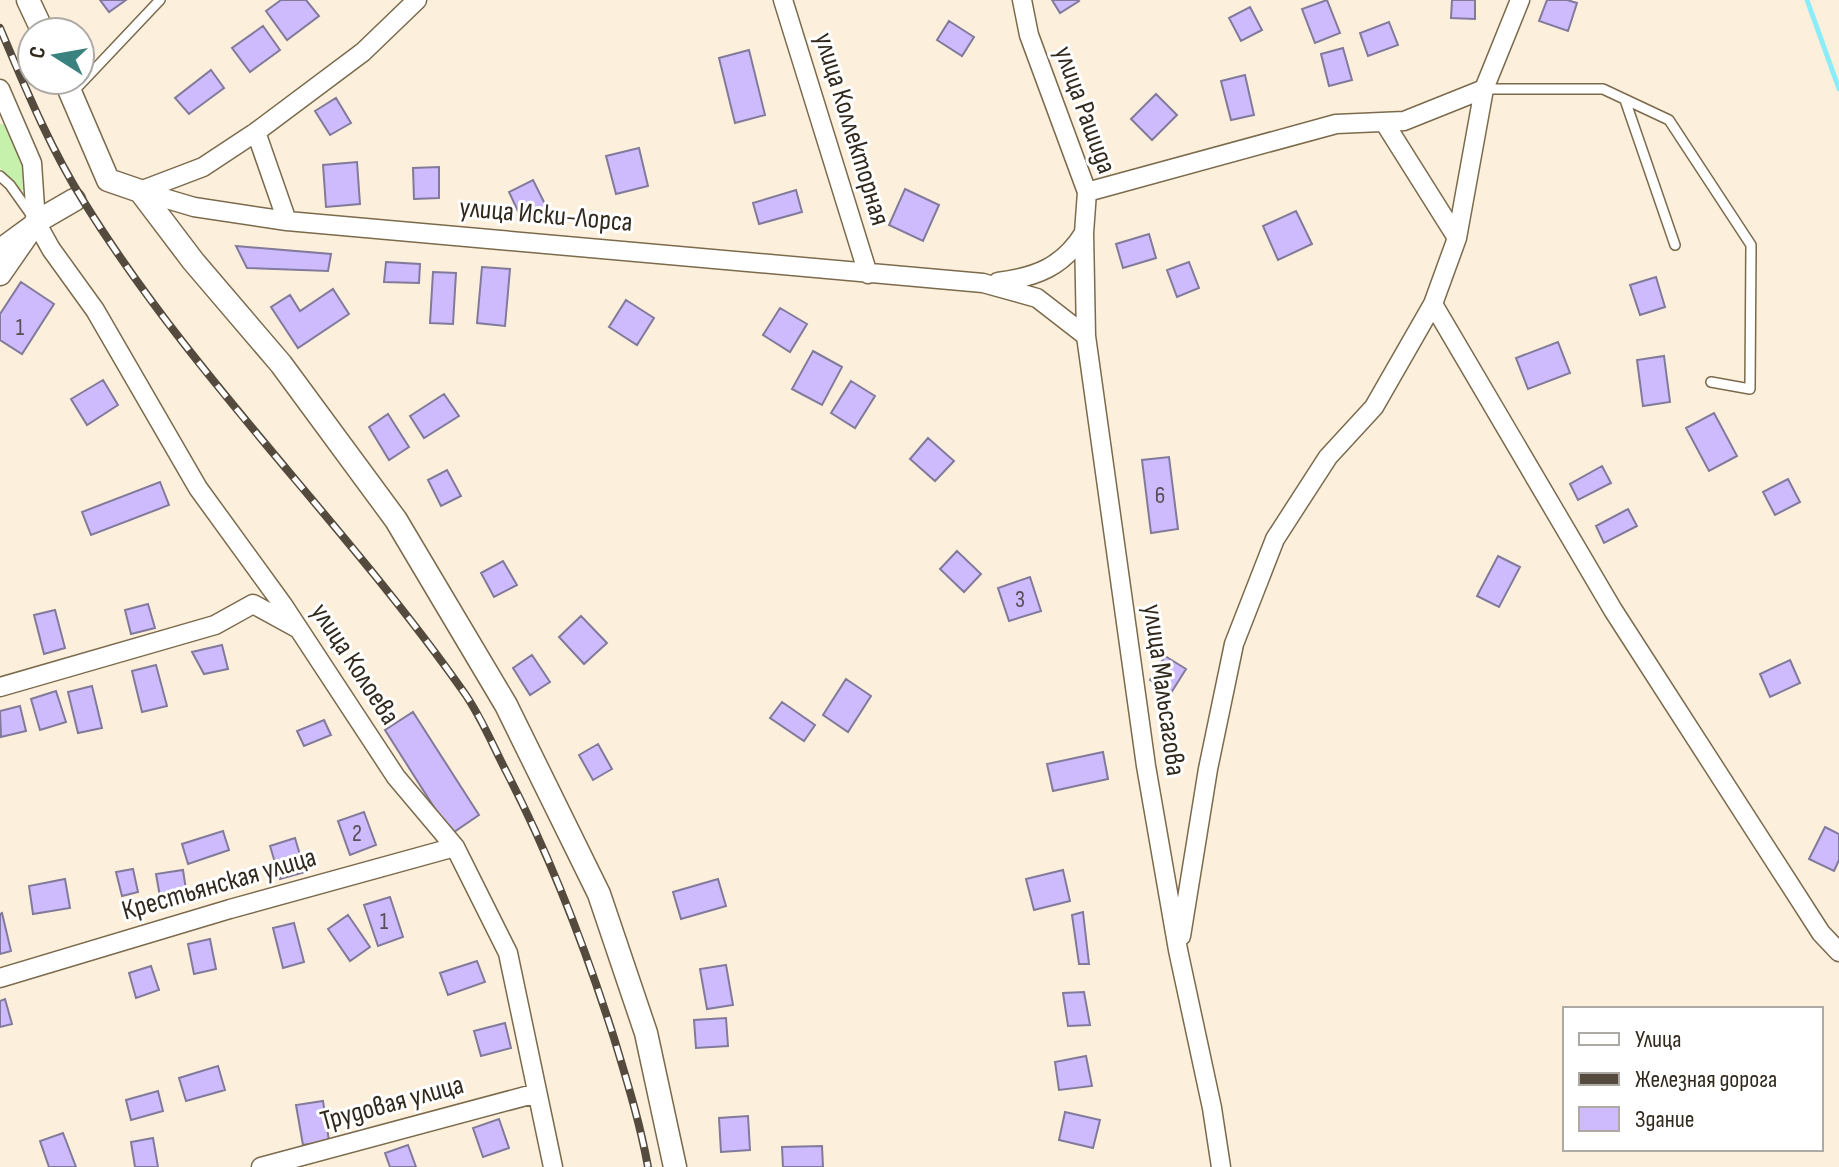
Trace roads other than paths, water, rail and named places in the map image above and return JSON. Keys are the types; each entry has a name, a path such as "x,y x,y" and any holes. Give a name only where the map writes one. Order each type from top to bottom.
{"street":[{"path":"417,0 363,52 256,132 203,167 140,191 281,364 396,520 506,705 599,894 646,1033 675,1167"},
{"name":"улица Коллекторная","path":"783,0 868,274"},
{"name":"улица Рашида","path":"1022,0 1029,35 1087,192 1084,233 1086,336"},
{"path":"1178,950 1208,769 1234,644 1275,539 1328,457 1374,407 1433,304 1457,238 1484,89 1520,0"},
{"path":"0,89 4,111 32,163 36,222 0,274"},
{"path":"1087,192 1336,124 1404,121 1484,89"},
{"path":"0,248 36,222 108,180 72,96"},
{"path":"1384,122 1457,238"},
{"path":"256,132 287,221"},
{"name":"улица Иски-Лорса","path":"108,180 194,207 287,221 983,283"},
{"path":"176,238 180,218 194,207"},
{"name":"улица Колоева","path":"36,222 51,249 95,310 198,488 299,629 396,777 455,847 508,953 553,1167"},
{"path":"983,283 1043,273 1067,256 1084,233"},
{"path":"983,283 1037,298 1086,336"},
{"path":"1433,304 1613,610 1821,933 1839,952"},
{"name":"улица Мальсагова","path":"1086,336 1146,766 1221,1167"},
{"path":"0,687 215,625 253,604 299,629"},
{"name":"Крестьянская улица","path":"0,978 230,909 455,847"},
{"name":"Трудовая улица","path":"261,1167 537,1093"}],"lane":[{"path":"96,61 160,0"},
{"path":"1484,89 1603,89 1669,120 1751,245 1750,389 1711,382"},
{"path":"1625,100 1675,245"},
{"path":"0,176 36,222"}],"waterway":[{"path":"1807,0 1839,89"}],"railway":[{"path":"0,28 60,160 127,267 220,390 417,629 476,711 538,837 579,937 624,1070 648,1167"}]}
